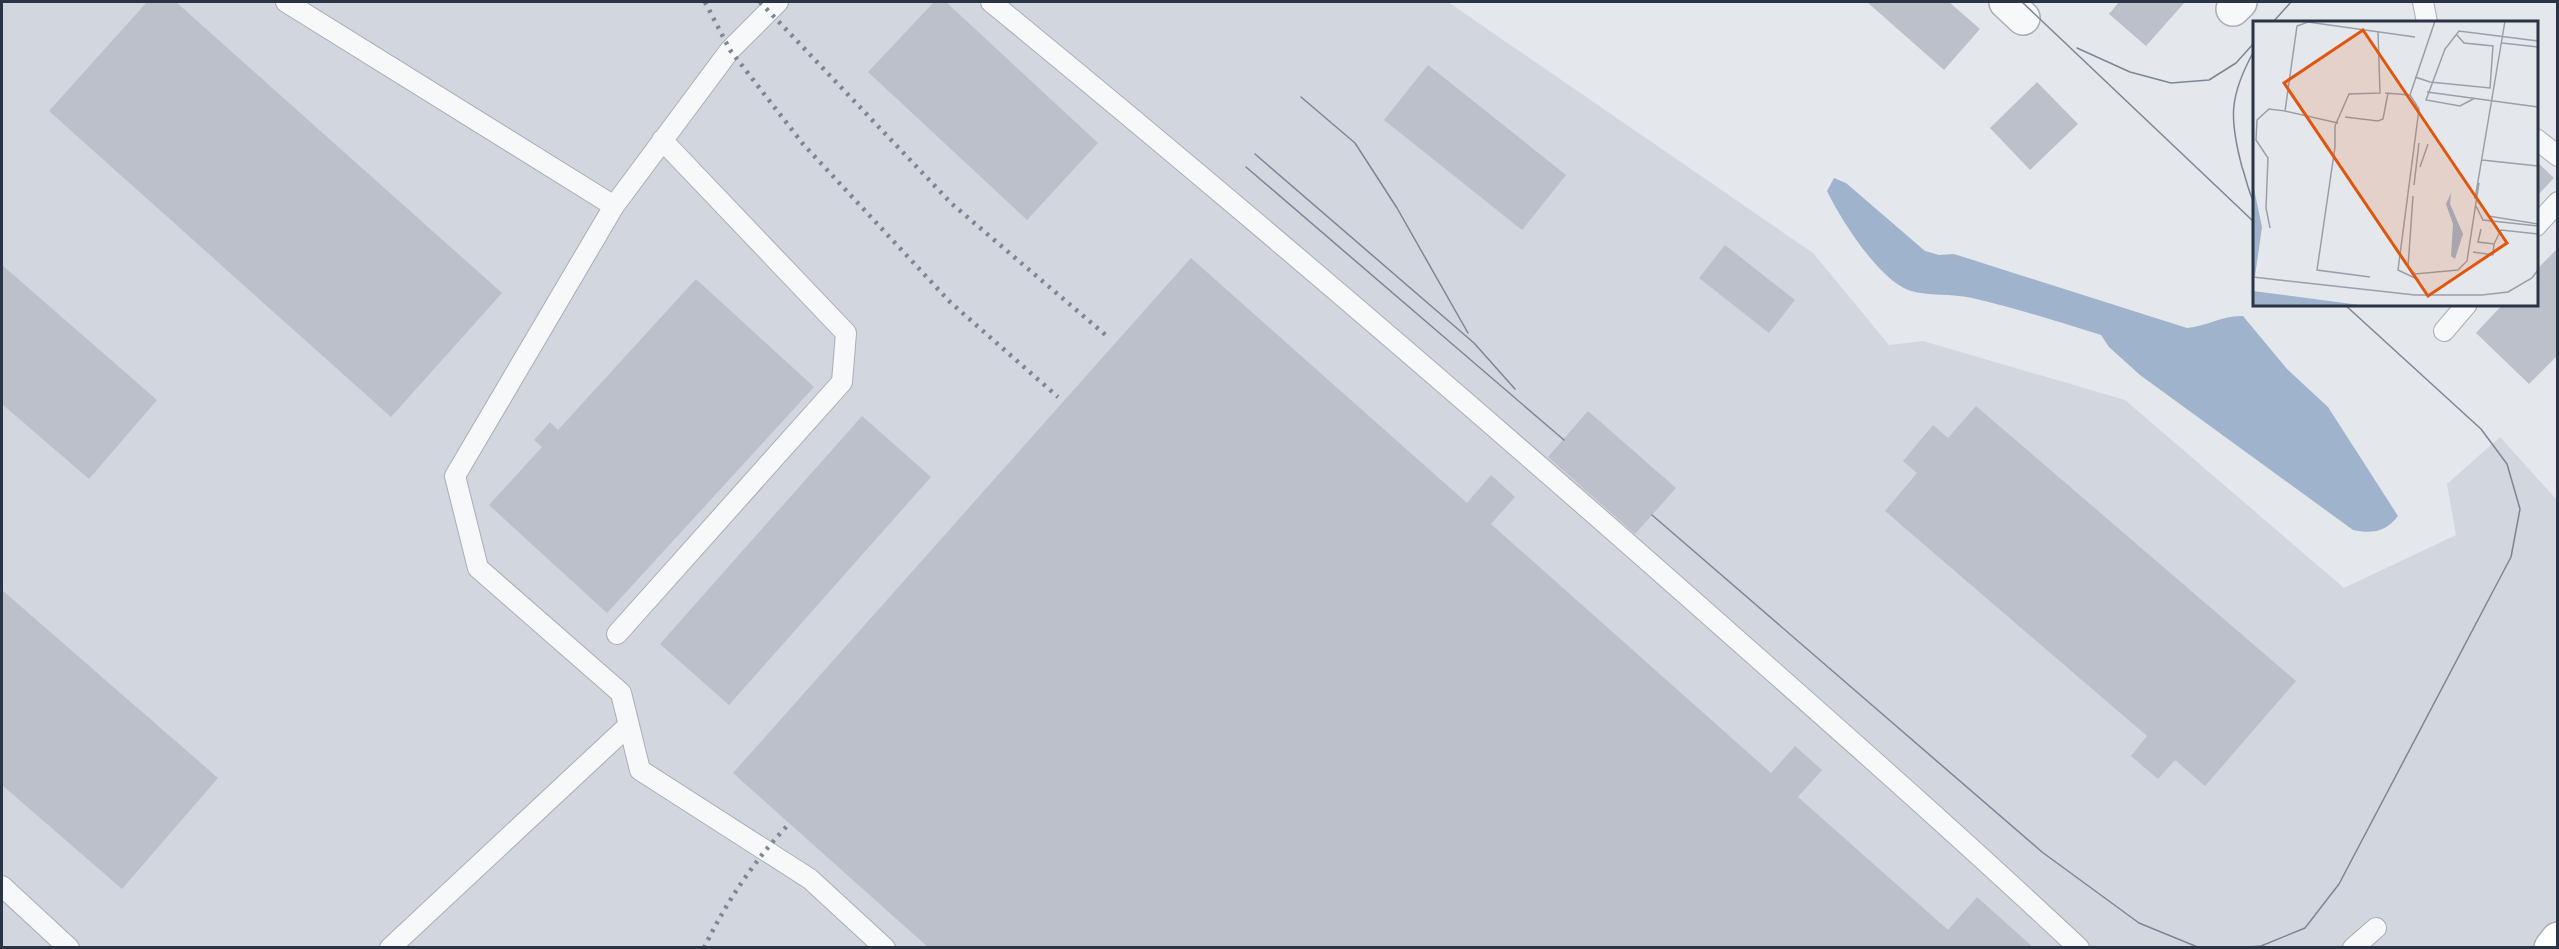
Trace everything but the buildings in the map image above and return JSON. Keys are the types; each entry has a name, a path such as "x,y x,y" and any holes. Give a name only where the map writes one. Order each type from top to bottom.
{"main road":[{"path":"2551,948 2558,939"}],"lane":[{"path":"286,2 614,206"},
{"path":"778,2 730,50 614,206 455,476 478,568 621,693 640,770 810,879 885,948"},
{"path":"992,2 1184,160 1523,451 1963,839 2079,948"},
{"path":"2423,2 2427,21"},
{"path":"617,634 842,382 846,333 662,140"},
{"path":"2538,141 2558,156"},
{"path":"2538,224 2558,202"},
{"path":"2444,331 2465,306"},
{"path":"390,948 629,725"},
{"path":"2,886 69,948"},
{"path":"2353,948 2376,928"}],"shaded area":[{"path":"2,2 1448,2 1813,253 1889,345 1923,341 2125,400 2344,588 2456,535 2447,484 2500,437 2557,500 2558,924 2543,947 2,948"}],"water":[{"path":"1834,178 1846,183 1925,251 1939,255 1954,254 2187,328 2229,317 2243,316 2287,369 2328,407 2398,516 2383,529 2366,532 2353,530 2140,375 2109,347 2101,335 1988,302 1916,292 1896,283 1873,261 1841,217 1827,191"}],"tram line":[{"path":"2022,2 2253,221"},
{"path":"2274,21 2291,2"},
{"path":"2077,48 2130,72 2171,83 2209,80 2236,63 2253,44"},
{"path":"2253,53 2240,81 2233,121 2242,167 2253,199"},
{"path":"1301,97 1355,143 1397,208 1468,333"},
{"path":"1255,154 1474,343 1515,389"},
{"path":"1246,167 1564,440"},
{"path":"2239,948 2261,946 2305,928 2339,884 2511,557 2520,509 2507,464 2481,429 2346,306"},
{"path":"1652,515 2042,852 2139,923 2200,948"}],"railway":[{"path":"705,2 730,50 803,144 950,302 1058,397"},
{"path":"760,2 952,204 1108,337"},
{"path":"704,948 742,882 789,824"}]}
